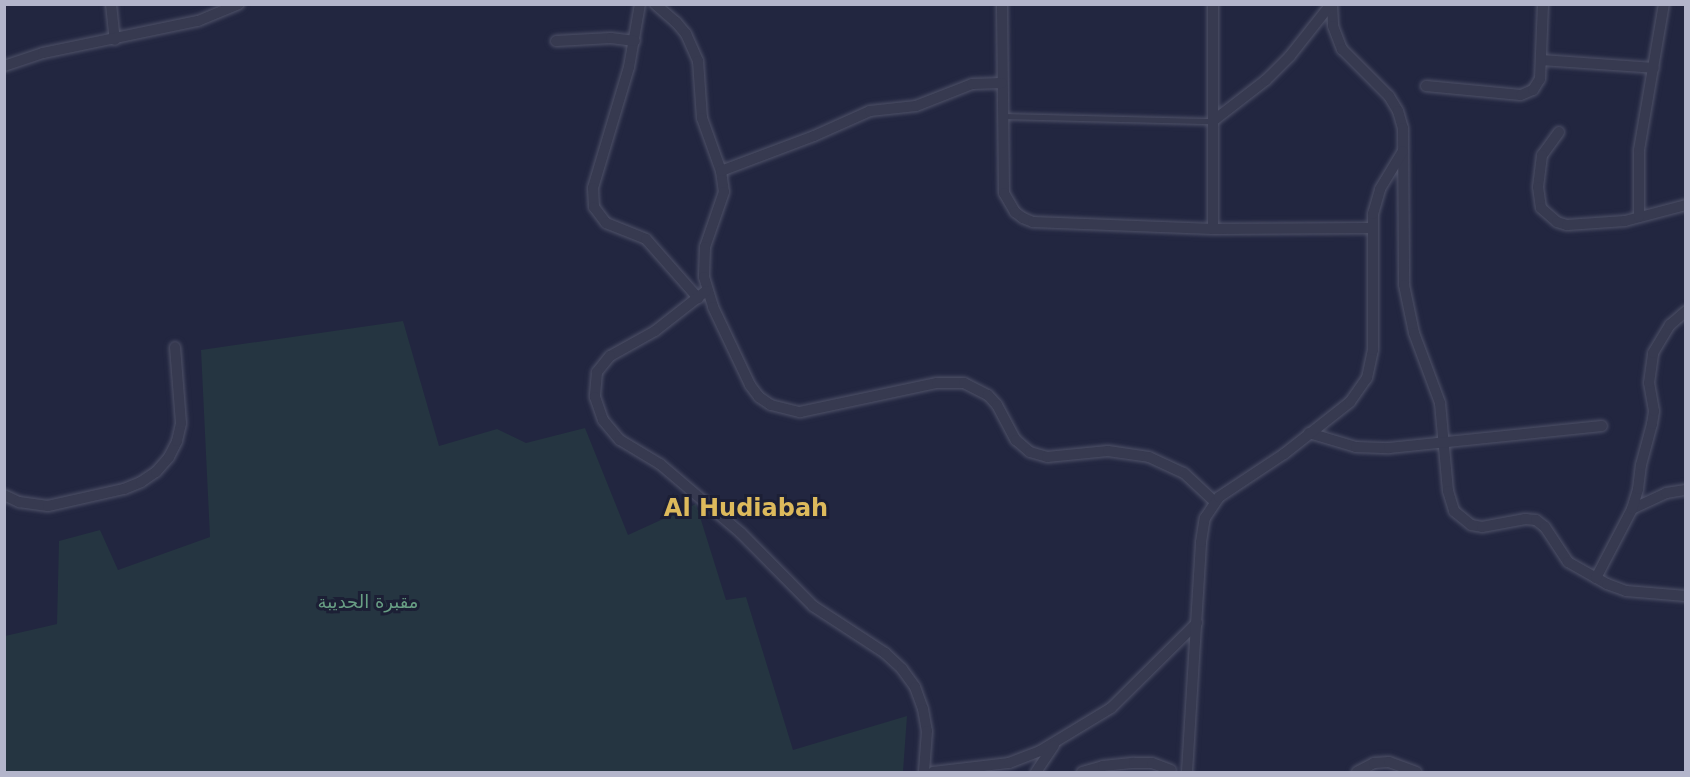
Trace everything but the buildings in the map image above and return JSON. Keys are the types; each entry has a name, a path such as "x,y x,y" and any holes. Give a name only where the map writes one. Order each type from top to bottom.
{"street":[{"path":"111,4 115,40"},
{"path":"4,66 44,53 198,21 239,4"},
{"path":"640,4 635,41 610,134 599,164 594,188 594,207 606,223 646,239 702,294 750,385 771,405 800,412 937,383 964,383 988,395 997,405 1016,440 1030,452 1047,457 1108,451 1149,457 1184,473 1215,502"},
{"path":"655,4 676,22 693,46 699,67 704,129 721,171 724,192 705,247 702,294"},
{"path":"1002,4 1004,193 1015,212 1023,218 1033,222 1213,229 1372,228"},
{"path":"1213,4 1213,229"},
{"path":"1213,121 1282,64 1331,4"},
{"path":"1331,4 1334,27 1342,49 1375,80 1398,111 1403,128 1404,285 1417,343 1440,403 1449,502 1462,519 1482,527 1525,519 1536,520 1545,527 1568,561 1618,589 1686,596"},
{"path":"1426,86 1521,95 1537,85 1541,60 1543,4"},
{"path":"1639,217 1639,150 1664,4"},
{"path":"556,41 611,38 635,41"},
{"path":"1541,60 1654,68"},
{"path":"721,171 814,136 870,111 916,106 972,84 1002,83"},
{"path":"1559,132 1542,155 1538,172 1538,198 1548,216 1567,225 1609,223 1686,205"},
{"path":"1082,772 1102,766 1134,763 1157,764 1170,771 1187,767 1202,530 1215,502 1228,489 1284,454 1355,397 1367,378 1372,364 1372,228 1380,189 1403,151"},
{"path":"702,294 655,331 610,356 597,372 595,397 603,420 620,440 660,464 741,533 813,606 841,627 885,653 902,669 915,687 923,709 927,731 924,772"},
{"path":"1596,578 1632,509 1654,411 1648,383 1653,353 1670,325 1686,311"},
{"path":"5,495 19,502 48,506 124,489 156,472 173,449 181,423 175,347"},
{"path":"1309,434 1339,443 1372,448 1602,426"},
{"path":"1632,509 1666,493 1686,490"},
{"path":"933,772 1009,763 1056,742 1111,708 1197,623"},
{"path":"1039,772 1056,742"},
{"path":"1357,772 1374,763 1389,762 1416,772"}],"lane":[{"path":"1002,116 1213,121"}],"green space":[{"name":"مقبرة الحديبة","path":"403,321 439,446 497,429 526,443 585,428 628,535 696,504 726,600 746,597 793,750 907,716 903,772 5,772 5,636 57,624 59,541 100,530 118,570 210,537 201,350"}],"district":[{"name":"Al Hudiabah","path":"746,509"}]}
